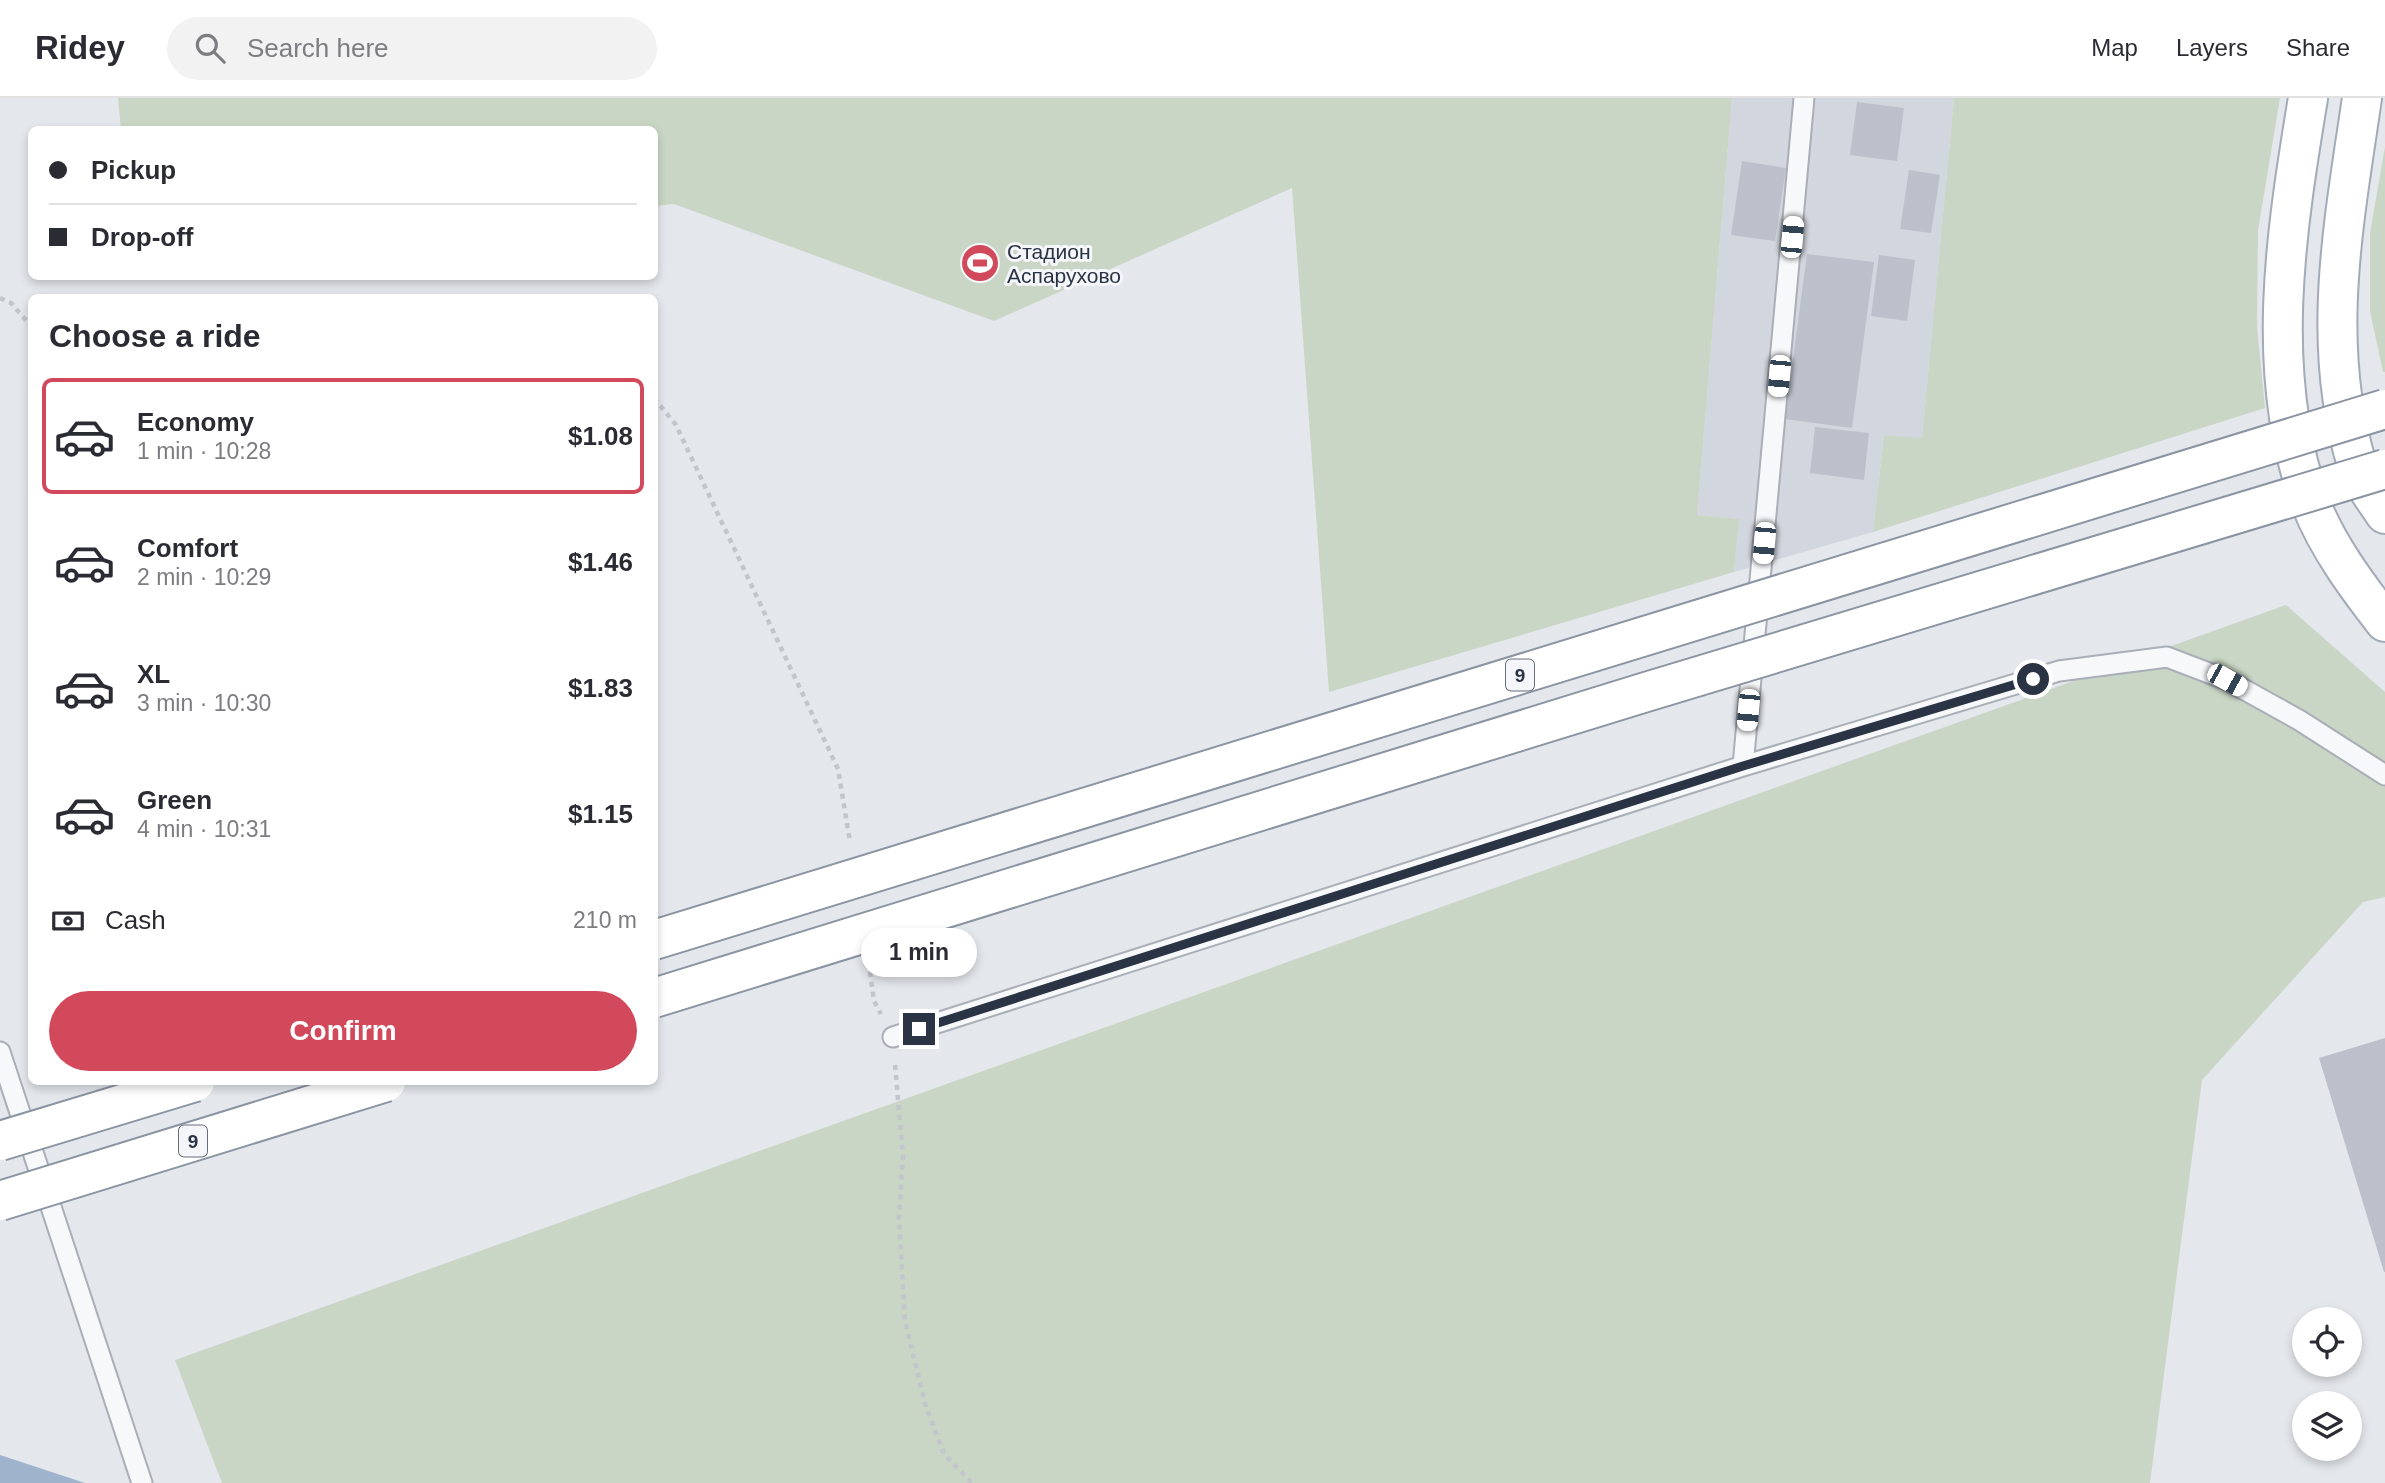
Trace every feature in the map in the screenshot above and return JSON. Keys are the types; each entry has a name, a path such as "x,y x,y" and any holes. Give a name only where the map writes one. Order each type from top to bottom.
{"main road":[{"path":"2308,98 2290,209 2284,276 2285,363 2291,442 2312,507 2347,572 2385,622"},
{"path":"2362,98 2338,266 2336,344 2343,402 2359,471 2385,514"},
{"name":"9","path":"658,939 2385,409"},
{"path":"658,997 1646,692 2385,469"},
{"path":"0,1141 185,1085"},
{"name":"9","path":"0,1201 376,1085"}],"lane":[{"path":"1743,766 1804,98"},
{"path":"893,1037 1743,766 2059,671 2167,657 2227,680 2299,720 2385,775"},
{"path":"0,1052 142,1483"}],"path":[{"path":"0,298 11,303 28,322"},
{"path":"658,403 676,425 838,769"},
{"path":"893,1037 902,1156 899,1218 905,1321 926,1407 944,1454 972,1483"}],"shaded area":[{"path":"1732,98 1954,98 1922,439 1884,435 1873,532 1734,572 1739,519 1697,515"}],"green space":[{"path":"118,98 1732,98 1697,515 1739,519 1734,572 1329,692 1292,188 994,321 674,204 658,206 658,126 121,126"},
{"path":"1954,98 2280,98 2258,230 2257,326 2265,408 1873,532 1884,435 1922,438"},
{"path":"2385,147 2383,372 2370,311 2370,233"},
{"path":"2286,605 2385,692 2385,897 2363,902 2202,1080 2150,1483 222,1483 175,1360"}],"water":[{"path":"0,1455 85,1483 0,1483"}],"building":[{"path":"1857,102 1904,108 1897,161 1850,155"},
{"path":"1742,161 1786,168 1775,241 1731,235"},
{"path":"1909,170 1940,175 1931,233 1900,229"},
{"path":"1807,254 1874,262 1852,428 1785,419"},
{"path":"1879,255 1915,260 1907,321 1871,316"},
{"path":"1815,427 1869,433 1864,480 1810,473"},
{"path":"2385,1038 2385,1272 2384,1272 2319,1058"}],"place":[{"name":"Стадион Аспарухово","path":"980,263"}],"route":[{"path":"919,1029 1743,766 2033,679"}]}
